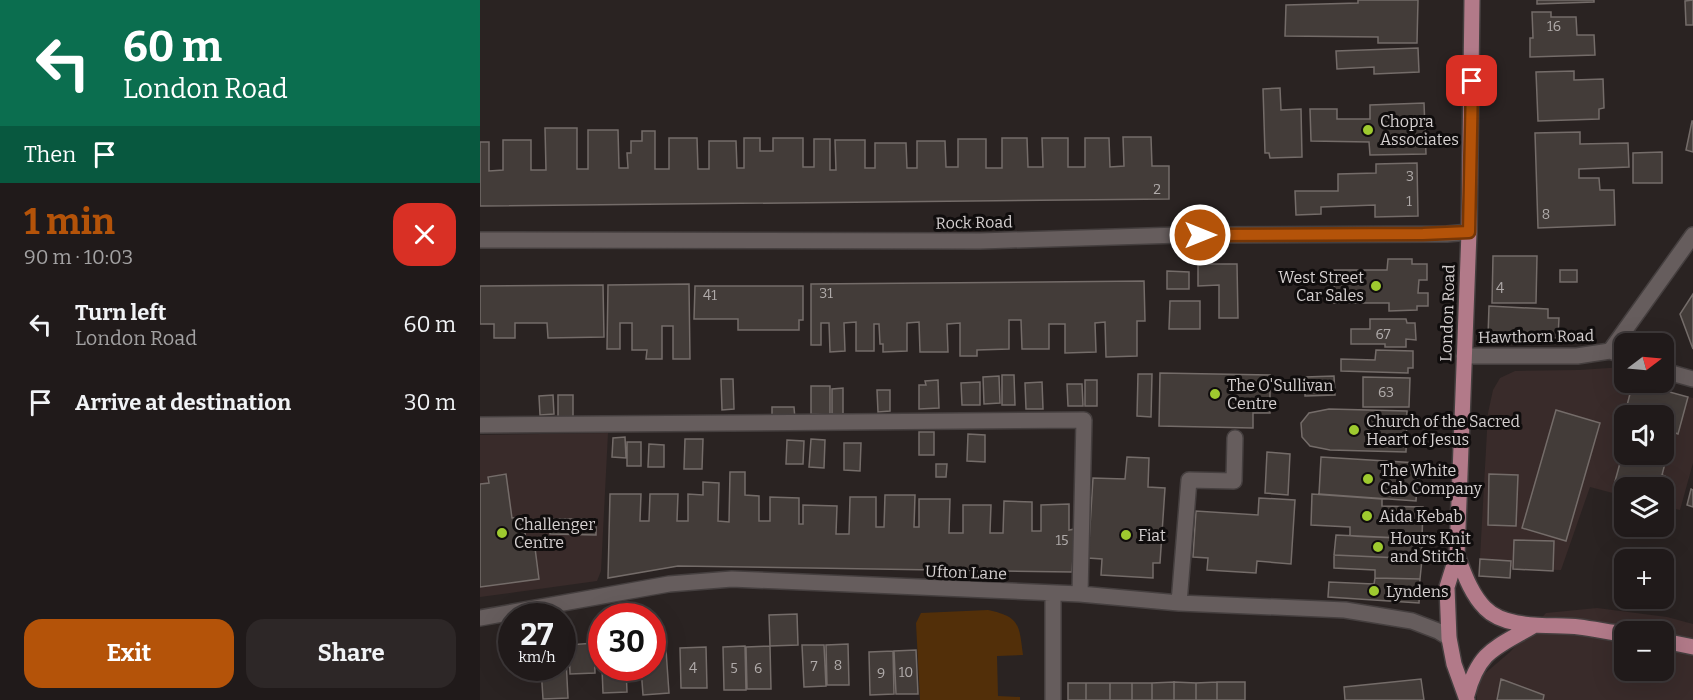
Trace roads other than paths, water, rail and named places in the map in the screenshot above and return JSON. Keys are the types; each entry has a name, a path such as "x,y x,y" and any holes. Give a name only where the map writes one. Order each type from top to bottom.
{"main road":[{"name":"London Road","path":"1457,555 1469,232 1472,0"},
{"path":"1457,555 1472,590 1485,609 1505,619 1533,626 1578,627 1614,632"},
{"path":"1457,555 1447,587 1449,638 1454,664 1467,697"},
{"path":"1467,697 1472,677 1482,660 1492,651 1533,626"},
{"path":"1674,643 1693,647"}],"street":[{"name":"Rock Road","path":"480,240 980,241 1180,235 1469,232"},
{"name":"Hawthorn Road","path":"1464,356 1577,356 1610,351 1693,235"},
{"path":"1610,351 1614,352"},
{"path":"1674,374 1693,379"},
{"path":"480,425 1084,420 1080,594"},
{"path":"1179,603 1189,480 1234,481 1235,438"},
{"name":"Ufton Lane","path":"480,618 659,586 732,579 1080,594 1179,603 1345,610 1412,621 1449,638"},
{"path":"1053,593 1053,700"}],"place":[{"name":"Chopra Associates","path":"1368,130"},
{"name":"West Street Car Sales","path":"1376,286"},
{"name":"The O'Sullivan Centre","path":"1215,394"},
{"name":"Church of the Sacred Heart of Jesus","path":"1354,430"},
{"name":"The White Cab Company","path":"1368,479"},
{"name":"Aida Kebab","path":"1367,516"},
{"name":"Challenger Centre","path":"502,533"},
{"name":"Fiat","path":"1126,535"},
{"name":"Hours Knit and Stitch","path":"1378,547"},
{"name":"Lyndens","path":"1374,591"}]}
